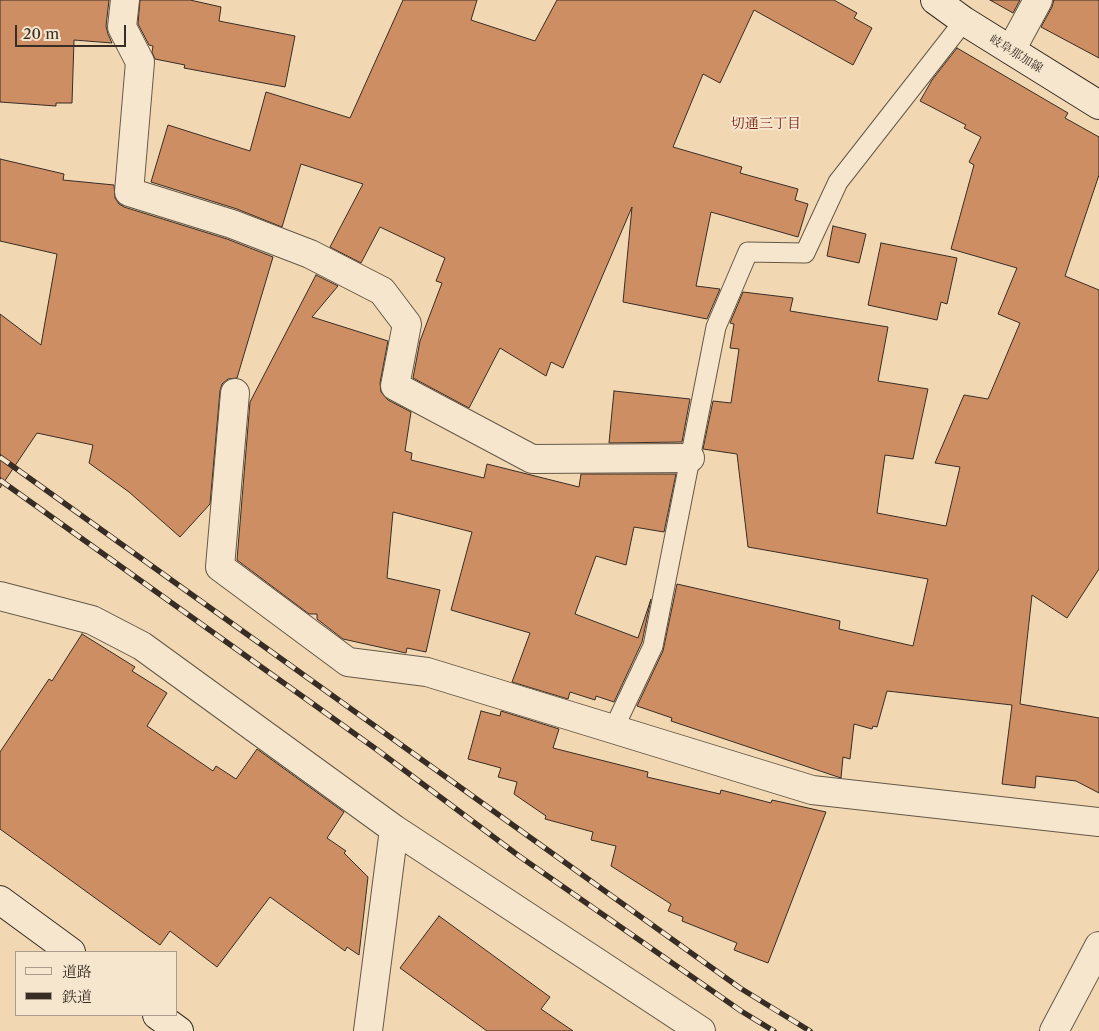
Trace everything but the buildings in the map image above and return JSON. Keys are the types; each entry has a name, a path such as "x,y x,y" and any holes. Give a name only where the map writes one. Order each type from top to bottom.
{"street":[{"path":"125,0 122,27 140,62 129,192 232,224 310,254 382,291 407,324 395,386 532,460 690,458"},
{"name":"岐阜那加線","path":"935,0 964,21 1099,105"},
{"path":"1011,50 1038,0"},
{"path":"235,393 220,567 348,662 427,672 812,790 1099,822"},
{"path":"0,596 92,620 142,646 394,829 702,1031"},
{"path":"368,1031 394,829"},
{"path":"0,900 71,951"},
{"path":"1054,1031 1099,946"},
{"path":"158,1016 180,1031"}],"lane":[{"path":"613,730 653,646 716,327 748,252 805,253 838,182 964,21"}],"railway":[{"path":"0,457 740,988 810,1031"},
{"path":"0,480 376,749 519,856 741,1011 774,1031"}],"district":[{"name":"切通三丁目","path":"766,124"}]}
